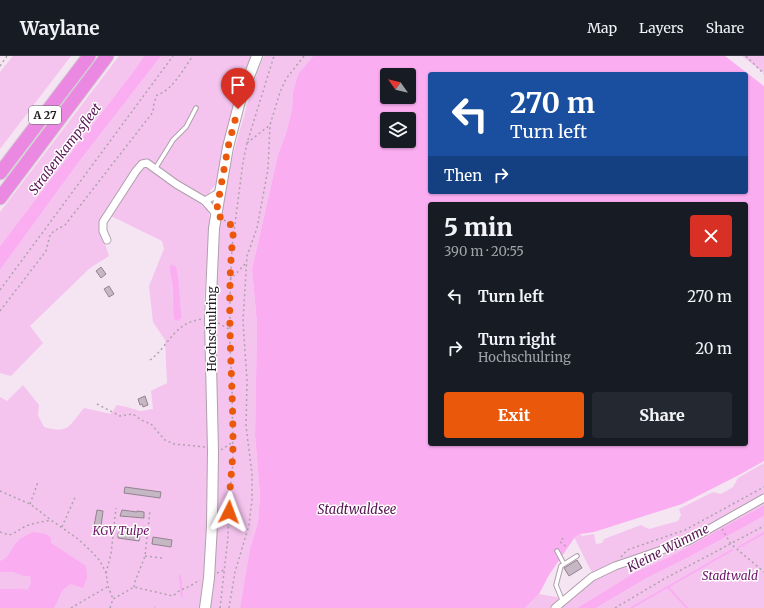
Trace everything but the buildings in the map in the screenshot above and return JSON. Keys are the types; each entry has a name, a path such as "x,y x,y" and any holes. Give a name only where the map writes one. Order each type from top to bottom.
{"highway":[{"name":"A 27","path":"0,173 89,56"},
{"name":"A 27","path":"0,198 108,56"}],"street":[{"name":"Hochschulring","path":"205,608 212,525 213,451 210,319 216,214 228,147 241,97 257,56"},
{"path":"107,240 103,231 103,222 142,164 147,163 176,184 206,200 216,214"},
{"path":"206,200 220,192"},
{"path":"555,608 592,577 615,566 688,541 764,498"}],"lane":[{"path":"155,169 173,140 186,127 196,108"},
{"path":"557,551 564,564"},
{"path":"562,602 556,585 561,566 577,556"}],"path":[{"path":"0,66 7,56"},
{"path":"0,290 173,56"},
{"path":"0,312 46,251 50,235 65,225 106,174 153,112 154,102 157,95 168,89 193,56"},
{"path":"220,608 228,537 229,500 233,463 230,280 234,227 247,143 274,56"},
{"path":"229,608 235,572 249,524 252,500 252,474 246,426 247,381 243,327 246,263 257,228 268,169 270,125 280,92 286,79 304,56"},
{"path":"746,56 764,74"},
{"path":"247,143 270,125"},
{"path":"216,214 234,227"},
{"path":"230,280 246,263"},
{"path":"150,360 158,354 177,330 190,321 210,319 230,329"},
{"path":"97,404 120,416 133,414 141,420 151,424 165,440 174,444 204,446 213,451 220,452 233,442"},
{"path":"30,504 38,482"},
{"path":"615,566 627,550 685,530 764,487"},
{"path":"0,491 30,504 78,539 91,551 100,561 106,573 108,586 113,598 110,608"},
{"path":"62,527 76,494"},
{"path":"106,573 111,554 116,508"},
{"path":"134,587 145,556 150,510"},
{"path":"0,532 9,535 25,527 50,520"},
{"path":"615,608 664,579 764,526"},
{"path":"722,529 728,542 764,572"},
{"path":"562,538 560,542 567,547"},
{"path":"145,556 162,558"},
{"path":"71,608 108,586"},
{"path":"113,598 134,587 173,596 182,590"}],"green space":[{"path":"13,56 71,56 0,149 0,72"},
{"path":"119,56 144,56 0,246 0,212"},
{"name":"KGV Tulpe","path":"161,56 253,56 222,151 216,184 210,191 207,206 210,218 204,303 209,476 204,569 200,608 0,608 0,397 7,401 23,385 39,405 38,415 44,427 59,430 71,424 84,408 111,414 117,405 140,411 153,409 151,391 167,383 165,340 153,322 149,286 164,249 162,241 111,216 105,223 107,233 103,237 109,256 90,268 30,326 43,343 11,376 0,373 0,270 78,163","holes":["172,277 182,317 173,306"]},
{"path":"264,56 313,56 298,74 293,92 292,110 278,155 252,269 257,324 255,436 260,495 258,522 250,548 240,608 209,608 218,497 215,314 217,240 222,204 234,151 250,93"},
{"path":"742,56 764,56 764,73"},
{"path":"764,463 764,505 675,554 637,571 577,608 525,608 539,594 557,597 562,605 595,579 574,537 580,534 582,536 594,534 596,544 602,543 604,539 641,525 649,529 678,521 681,515 679,509 713,492 721,494 733,487 738,478"},
{"name":"Stadtwald","path":"764,516 764,608 596,608 647,578"}],"water":[{"path":"144,56 161,56 78,163 0,270 0,246"},
{"name":"Stadtwaldsee","path":"313,56 725,56 746,72 428,72 428,194 748,194 748,74 764,86 764,461 682,504 594,532 580,534 575,537 549,575 539,594 525,608 240,608 250,548 258,522 260,495 255,436 257,324 252,269 278,155 292,110 293,92 298,74"},
{"path":"171,264 176,267 178,279 182,317 178,321 174,319 170,270"},
{"path":"764,505 764,516 647,578 596,608 577,608 637,571 675,554"},
{"path":"34,532 46,534 51,538 51,543 86,566 87,578 83,588 71,584 67,586 62,592 54,608 0,608 0,589 28,590 31,582 30,576 24,576 13,572 0,572 0,561 8,556 19,540"}],"waterway":[{"path":"739,547 764,533"},
{"path":"631,608 732,550"},
{"path":"180,576 182,596"},
{"path":"668,587 687,608"}],"route":[{"path":"229,512 233,463 230,288 234,227 216,214 228,147 238,109"}],"water label":[{"name":"Straßenkampsfleet","path":"65,149"},
{"name":"Kleine Wümme","path":"668,548"}]}
